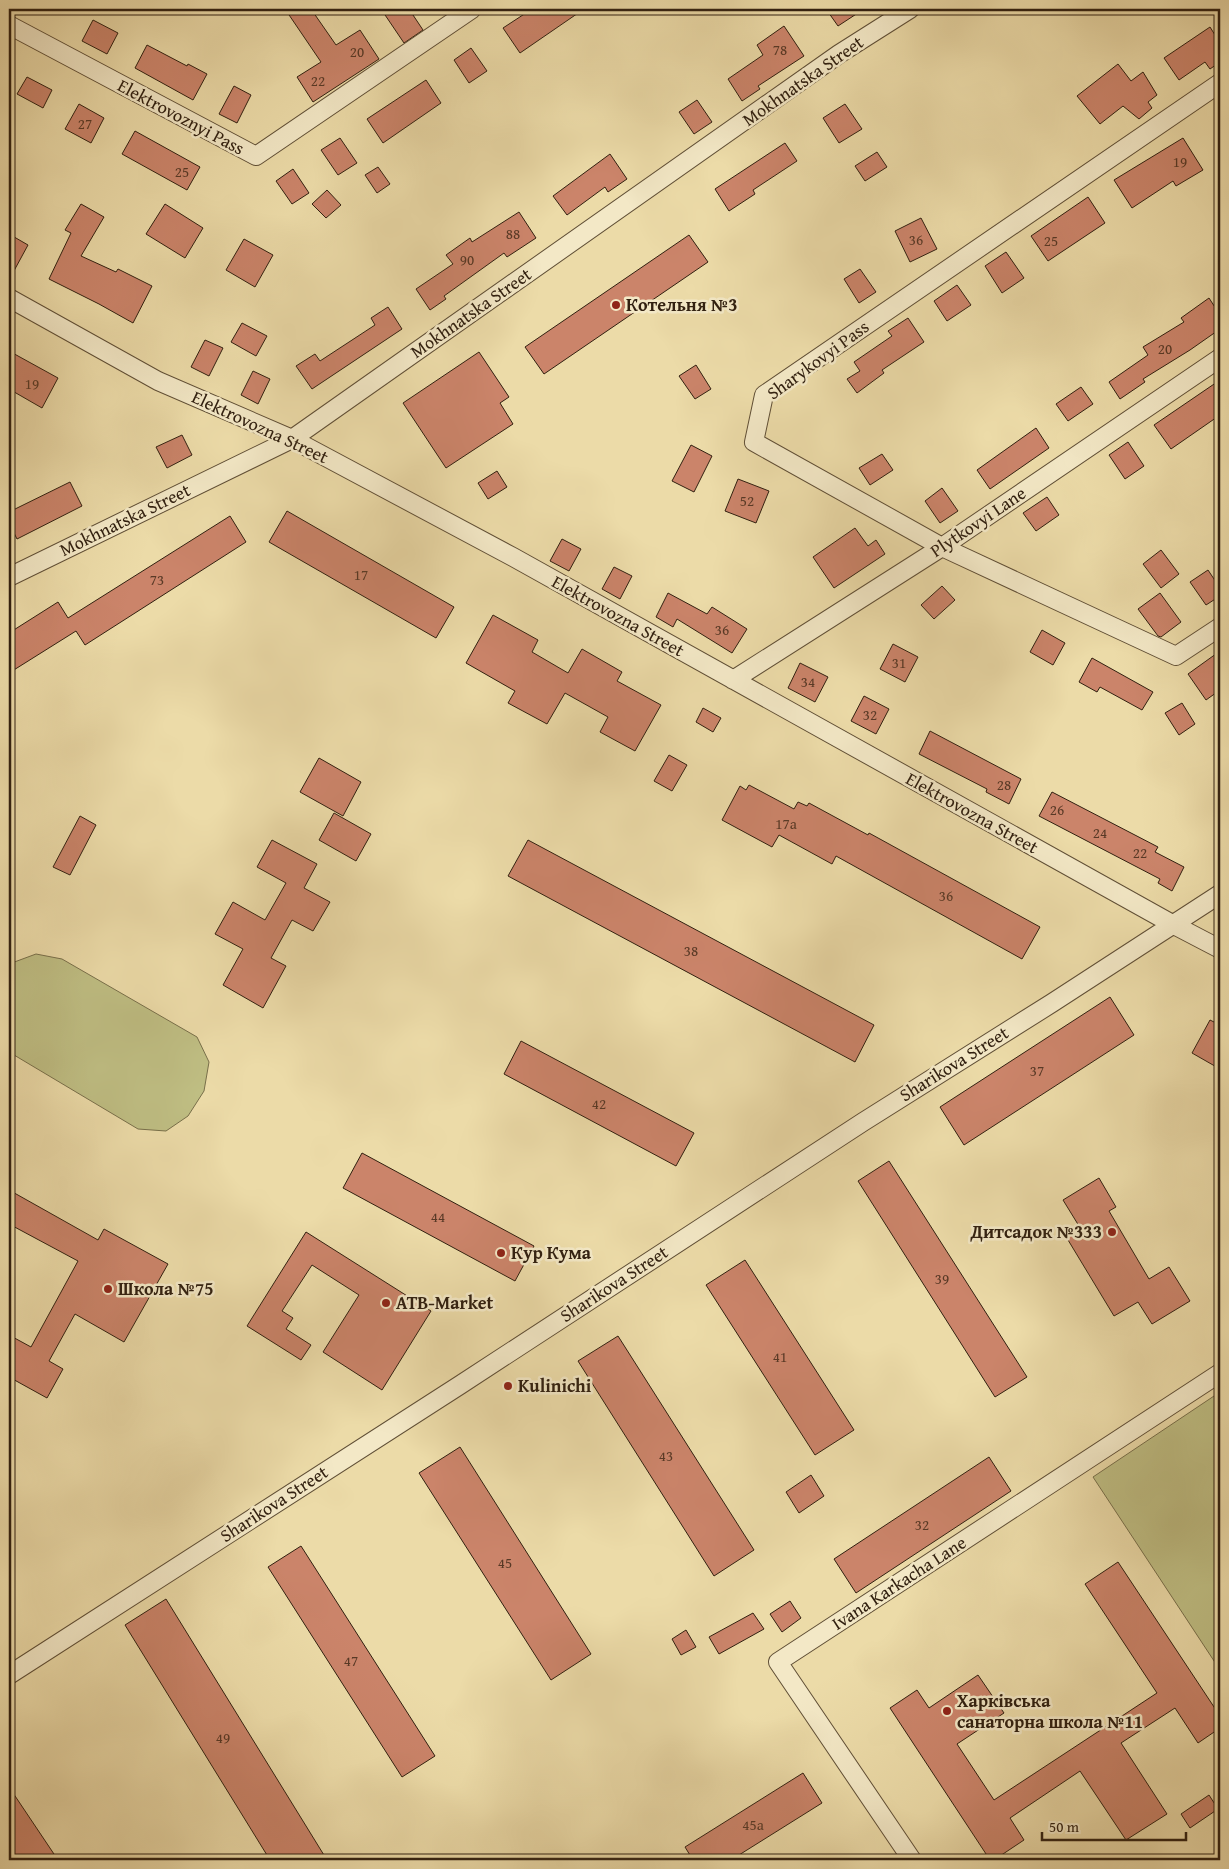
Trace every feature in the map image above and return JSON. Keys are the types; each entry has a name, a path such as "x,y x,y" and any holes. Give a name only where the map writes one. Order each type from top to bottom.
{"street":[{"name":"Elektrovoznyi Pass","path":"9,25 256,156 472,9"},
{"name":"Mokhnatska Street","path":"9,577 292,439 839,54 910,9"},
{"name":"Sharykovyi Pass","path":"1220,83 764,395 754,442 942,547 1176,656 1220,627"},
{"name":"Elektrovozna Street","path":"9,298 158,380 292,439 514,557 1220,949"},
{"name":"Plytkovyi Lane","path":"733,680 942,547 1220,358"},
{"name":"Sharikova Street","path":"9,1675 863,1122 1220,894"},
{"name":"Ivana Karkacha Lane","path":"912,1860 778,1662 1220,1373"}],"shaded area":[{"path":"36,954 62,959 197,1037 209,1062 204,1091 188,1116 166,1131 138,1129 9,1052 9,964"},
{"path":"1220,1392 1220,1670 1093,1477"}],"building":[{"path":"285,9 311,9 336,45 360,30 379,59 313,102 297,77 321,62"},
{"path":"381,9 409,9 423,30 404,43"},
{"path":"532,9 584,9 520,53 503,28"},
{"path":"826,9 864,9 838,26"},
{"path":"93,20 118,33 107,54 82,41"},
{"path":"784,26 804,56 758,86 760,89 742,101 728,79 763,55 757,45"},
{"path":"1210,27 1220,43 1220,62 1210,69 1205,62 1179,80 1164,58"},
{"path":"147,45 187,66 188,64 207,74 193,100 135,68"},
{"path":"471,48 487,71 469,83 454,60"},
{"path":"1118,64 1131,81 1143,72 1157,95 1148,102 1152,108 1139,119 1123,106 1100,124 1077,96"},
{"path":"27,77 52,90 43,108 17,94"},
{"path":"426,80 441,103 383,143 367,119"},
{"path":"234,86 251,95 237,123 219,114"},
{"path":"697,100 712,122 694,134 679,112"},
{"path":"79,104 104,118 91,143 65,129"},
{"path":"845,104 862,129 839,143 823,118"},
{"path":"135,131 200,167 187,190 122,154"},
{"path":"340,138 357,163 338,175 321,150"},
{"path":"1183,138 1203,170 1176,186 1173,181 1132,208 1114,180"},
{"path":"785,143 797,161 753,190 755,194 729,211 715,189"},
{"path":"877,152 887,167 865,181 855,166"},
{"path":"610,154 627,179 608,192 605,187 567,215 553,196"},
{"path":"378,167 390,184 377,193 365,175"},
{"path":"293,169 309,193 292,204 276,181"},
{"path":"327,190 341,205 326,218 312,204"},
{"path":"1088,197 1105,223 1048,261 1031,236"},
{"path":"81,204 104,217 81,256 116,272 118,269 152,286 133,323 49,279 71,233 65,230"},
{"path":"165,204 203,228 185,258 146,234"},
{"path":"519,212 536,238 507,257 504,253 444,296 446,299 430,310 416,289 453,264 446,255 470,238 472,242"},
{"path":"921,218 937,249 910,262 895,231"},
{"path":"9,234 28,245 9,280"},
{"name":"Котельня №3","path":"689,235 708,262 544,374 525,347"},
{"path":"244,239 273,255 255,287 226,270"},
{"path":"1006,252 1024,278 1002,293 985,266"},
{"path":"860,269 876,292 859,303 844,279"},
{"path":"957,285 971,305 947,321 934,301"},
{"path":"1209,298 1220,315 1220,329 1143,379 1145,382 1120,399 1109,382 1148,355 1143,347 1184,322 1181,318"},
{"path":"388,307 402,329 312,389 296,366 315,354 320,361 375,325 371,318"},
{"path":"908,318 924,342 882,370 884,373 857,393 847,379 860,371 854,362 892,336 888,331"},
{"path":"242,323 267,336 256,356 231,342"},
{"path":"205,340 223,348 209,376 191,367"},
{"path":"9,351 58,378 42,408 9,389"},
{"path":"479,352 509,397 500,403 513,424 446,468 403,403"},
{"path":"696,365 711,389 695,399 679,376"},
{"path":"253,371 270,379 258,404 241,395"},
{"path":"1220,380 1220,415 1171,449 1154,425"},
{"path":"1081,387 1093,404 1068,421 1056,404"},
{"path":"1036,428 1049,448 990,489 977,470"},
{"path":"182,435 192,455 167,468 156,447"},
{"path":"1128,442 1144,466 1125,479 1109,455"},
{"path":"691,445 712,456 694,492 672,481"},
{"path":"882,454 893,470 870,485 859,468"},
{"path":"497,471 507,487 488,499 478,483"},
{"path":"738,479 769,491 756,523 725,511"},
{"path":"70,482 82,506 17,539 9,523 9,512"},
{"path":"942,488 958,511 940,523 925,501"},
{"path":"1047,497 1059,515 1036,531 1023,513"},
{"path":"287,511 454,607 436,638 269,542"},
{"path":"230,516 246,542 85,645 76,631 9,673 9,633 58,602 68,618"},
{"path":"855,528 868,546 876,540 885,554 834,588 813,557"},
{"path":"562,539 581,549 569,571 550,561"},
{"path":"1161,550 1179,574 1161,588 1143,564"},
{"path":"614,567 632,576 620,599 602,589"},
{"path":"1208,570 1220,588 1220,596 1206,605 1190,582"},
{"path":"942,586 955,600 934,619 921,605"},
{"path":"668,593 707,614 712,607 747,629 732,653 677,619 673,627 656,617"},
{"path":"1160,593 1181,622 1161,637 1158,636 1138,609"},
{"path":"493,615 538,640 532,652 568,673 582,649 622,672 617,681 661,705 635,751 600,732 608,717 565,693 547,724 508,703 515,691 466,663"},
{"path":"1042,630 1065,643 1053,665 1030,652"},
{"path":"893,644 918,657 905,682 880,669"},
{"path":"1220,651 1220,690 1206,700 1188,674"},
{"path":"1092,658 1153,692 1142,710 1100,687 1097,692 1079,682"},
{"path":"800,663 828,677 815,702 788,688"},
{"path":"864,696 889,709 876,734 851,721"},
{"path":"1182,703 1195,724 1179,735 1165,713"},
{"path":"703,708 721,718 713,732 696,722"},
{"path":"930,731 1021,779 1009,804 986,792 987,789 919,754"},
{"path":"669,755 687,765 672,791 654,781"},
{"path":"319,758 361,782 343,816 300,792"},
{"path":"749,785 794,809 798,802 807,806 809,803 868,835 869,833 1040,927 1022,959 836,856 832,864 779,835 772,847 722,820 740,786 746,790"},
{"path":"1052,792 1158,847 1155,852 1184,867 1172,891 1158,883 1160,879 1039,816"},
{"path":"334,813 371,834 356,861 319,840"},
{"path":"80,816 96,825 70,875 53,867"},
{"path":"272,840 317,864 304,888 330,902 313,931 292,920 271,958 286,966 263,1008 223,985 243,949 215,934 233,902 265,920 286,883 257,867"},
{"path":"528,840 874,1025 855,1062 508,876"},
{"path":"1110,997 1134,1035 964,1145 940,1107"},
{"path":"1210,1020 1220,1025 1220,1069 1192,1053"},
{"path":"521,1041 694,1133 676,1166 504,1074"},
{"path":"362,1153 534,1246 515,1281 343,1188"},
{"path":"889,1161 1027,1377 995,1397 858,1181"},
{"path":"1099,1178 1116,1207 1109,1211 1149,1279 1169,1267 1190,1301 1152,1324 1138,1302 1114,1316 1065,1235 1079,1226 1063,1200"},
{"name":"Школа №75","path":"9,1190 98,1240 104,1229 168,1264 124,1342 75,1314 49,1361 63,1369 47,1398 9,1377 9,1335 31,1347 78,1261 9,1224"},
{"name":"ATB-Market","path":"306,1232 431,1311 382,1390 323,1352 359,1295 312,1265 282,1311 293,1318 286,1329 311,1345 301,1360 247,1326"},
{"path":"745,1260 854,1430 815,1455 706,1285"},
{"path":"618,1336 754,1550 714,1576 578,1361"},
{"path":"460,1447 591,1654 551,1680 419,1473"},
{"path":"989,1457 1011,1491 856,1593 834,1559"},
{"path":"811,1475 824,1496 799,1513 786,1492"},
{"path":"301,1546 435,1756 402,1777 268,1567"},
{"name":"Харківська санаторна школа №11","path":"1118,1562 1220,1716 1220,1728 1198,1743 1175,1708 1121,1743 1167,1814 1126,1840 1080,1771 1010,1818 1024,1840 994,1860 990,1860 890,1708 917,1690 929,1708 978,1675 1004,1713 957,1744 994,1800 1157,1693 1085,1584"},
{"path":"166,1599 327,1860 270,1860 125,1625"},
{"path":"790,1601 801,1618 782,1632 770,1614"},
{"path":"753,1613 764,1629 719,1654 709,1637"},
{"path":"686,1630 696,1647 681,1655 672,1639"},
{"path":"803,1773 822,1803 731,1860 693,1860 685,1847"},
{"path":"9,1787 58,1860 18,1860 9,1846"},
{"path":"1209,1795 1218,1809 1190,1828 1181,1814"}],"place":[{"name":"Котельня №3","path":"616,305"},
{"name":"Дитсадок №333","path":"1112,1232"},
{"name":"Кур Кума","path":"501,1253"},
{"name":"Школа №75","path":"108,1289"},
{"name":"ATB-Market","path":"386,1303"},
{"name":"Kulinichi","path":"508,1386"},
{"name":"Харківська санаторна школа №11","path":"947,1711"}]}
